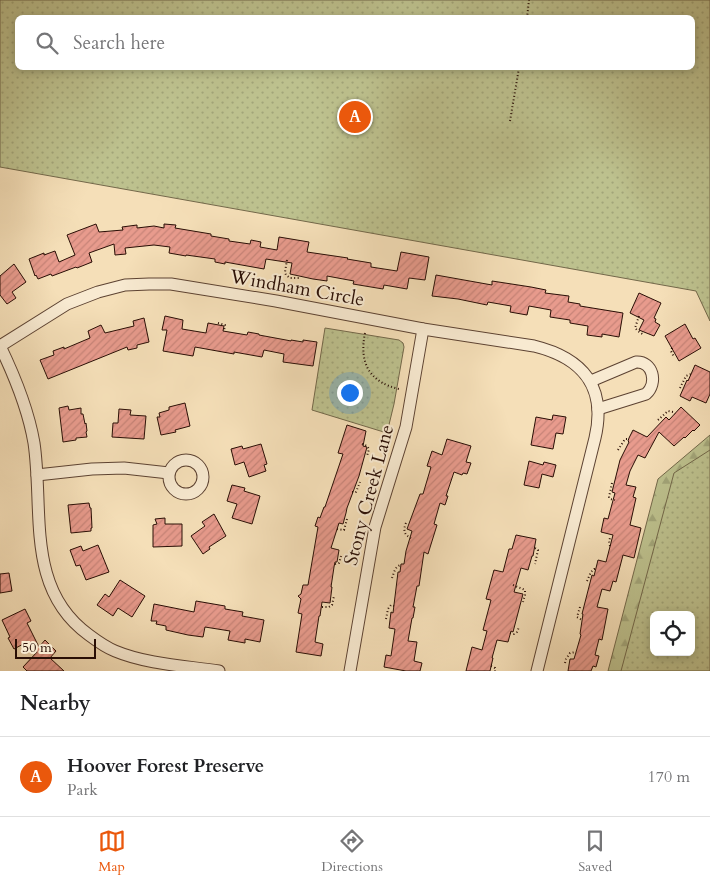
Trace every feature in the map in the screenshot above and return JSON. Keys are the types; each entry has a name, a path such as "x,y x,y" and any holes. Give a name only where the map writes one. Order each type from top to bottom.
{"street":[{"name":"Windham Circle","path":"0,346 67,304 98,292 125,285 172,284 276,301 423,329 534,346 560,354 583,372 591,381"},
{"name":"Stony Creek Lane","path":"350,671 374,527 406,427 423,329"},
{"path":"0,346 13,372 29,419 38,476 44,568 54,594 65,614 98,643 114,651 152,661 219,671"},
{"path":"537,671 599,419 595,390 591,381 636,362 645,364 650,369 653,385 650,391 646,394 598,409"},
{"path":"38,476 92,469 124,468 169,473"}],"path":[{"path":"527,15 529,0"},
{"path":"510,122 519,70"},
{"path":"288,260 286,274 290,278 299,278"},
{"path":"639,316 635,328 644,334"},
{"path":"218,323 225,325 224,331"},
{"path":"365,333 362,346 368,369 375,378 399,390"},
{"path":"672,348 671,351 674,357"},
{"path":"680,388 686,376 691,374"},
{"path":"658,420 668,411 675,414"},
{"path":"618,450 625,439 629,439"},
{"path":"362,444 369,449 367,456"},
{"path":"352,492 356,492 360,482"},
{"path":"612,483 609,497 615,500"},
{"path":"337,529 344,530 347,520"},
{"path":"406,523 404,532 411,538"},
{"path":"610,538 610,546"},
{"path":"535,548 538,550 536,564"},
{"path":"335,564 339,563 341,556"},
{"path":"392,578 398,566 401,565"},
{"path":"587,581 591,572 597,569"},
{"path":"513,586 525,590 523,602"},
{"path":"322,607 332,606 334,596"},
{"path":"386,619 388,608 391,605 394,606"},
{"path":"580,607 577,617 582,620"},
{"path":"510,633 514,634 519,627"},
{"path":"565,663 570,653 576,652"},
{"path":"491,666 495,668 495,671"}],"green space":[{"path":"0,0 710,0 710,321 696,291 0,167"},
{"path":"325,328 399,340 403,343 404,347 394,404 387,433 312,410"},
{"path":"710,435 710,624 695,617 695,611 650,611 650,656 659,656 677,671 608,671 658,479"},
{"path":"710,450 710,671 621,671 674,473"}],"building":[{"path":"96,224 99,232 123,230 122,227 137,225 137,228 154,226 164,228 164,224 176,225 175,228 211,234 211,236 229,239 229,241 250,244 251,240 261,242 260,247 277,250 279,237 309,242 307,252 348,258 371,263 371,267 397,271 401,252 429,257 425,280 409,278 407,289 384,285 383,289 353,284 354,281 327,276 327,281 313,279 290,274 292,263 266,259 264,269 225,262 225,264 215,262 215,259 169,253 170,247 154,245 125,248 126,254 115,255 114,244 89,253 92,262 52,276 51,274 38,279 35,276 29,259 55,251 59,262 75,255 67,235"},
{"path":"14,264 26,282 12,292 16,298 7,304 0,295 0,276"},
{"path":"436,275 492,285 492,281 546,290 545,293 569,296 568,302 580,304 580,306 623,313 619,337 602,334 602,337 587,335 588,326 570,323 570,320 550,317 551,310 529,306 527,315 510,312 511,306 488,302 487,305 432,296"},
{"path":"639,293 661,303 654,318 656,319 655,322 660,325 654,336 639,330 644,320 630,313"},
{"path":"165,316 183,320 182,329 206,333 208,323 224,326 223,331 247,335 248,332 291,341 317,342 313,366 283,362 284,354 264,350 262,357 195,347 193,356 163,351 167,330 162,330"},
{"path":"144,318 149,342 137,345 137,348 128,350 127,347 48,379 40,360 54,355 53,351 64,347 64,349 90,338 88,331 101,325 105,333 134,326 133,321"},
{"path":"685,324 693,339 695,338 701,348 679,361 665,336"},
{"path":"695,365 710,372 710,394 706,403 692,397 690,401 680,396"},
{"path":"185,403 190,426 175,430 176,432 161,435 157,417 160,417 159,413 169,410 169,407"},
{"path":"68,406 69,410 81,408 81,414 83,414 86,423 87,437 63,442 59,408"},
{"path":"681,407 700,425 674,446 659,432 645,458 638,455 626,485 636,487 633,497 636,498 630,525 641,528 634,558 623,555 616,582 613,581 610,591 602,589 597,607 608,609 602,640 599,639 595,655 599,656 596,667 593,666 591,671 568,671 570,659 574,659 581,635 582,614 592,575 594,576 598,560 606,562 613,535 601,532 604,518 608,519 615,493 612,492 620,460 629,442 629,438 633,430 647,437 666,417 669,420"},
{"path":"119,409 131,410 130,415 146,416 144,439 112,437 113,423 118,423"},
{"path":"553,415 566,417 563,434 556,433 553,449 531,445 536,417 552,420"},
{"path":"347,425 366,431 363,446 367,447 343,524 339,523 331,548 339,550 334,567 330,603 322,602 319,616 315,642 323,644 321,656 296,652 302,614 298,613 301,599 298,596 301,594 303,585 308,585 318,527 315,526 318,517 320,518 325,507 343,454 338,453"},
{"path":"447,439 471,446 466,462 471,463 467,474 463,473 462,475 454,472 445,505 440,503 434,524 437,525 428,554 424,552 408,641 417,642 414,661 422,663 420,671 406,671 384,667 386,655 391,656 395,629 389,628 391,612 393,613 398,572 400,572 401,564 404,564 412,531 407,529 420,494 423,494 431,467 427,466 432,451 442,455"},
{"path":"261,444 267,464 264,465 266,471 249,477 244,462 235,465 231,449 242,446 243,449"},
{"path":"529,461 543,465 544,462 556,465 553,477 542,474 539,488 524,485"},
{"path":"232,485 245,488 244,491 260,496 252,524 232,518 237,504 227,501"},
{"path":"89,503 91,508 91,531 71,533 68,505"},
{"path":"214,514 226,536 209,547 210,549 203,554 191,536 205,526 202,522"},
{"path":"165,518 165,524 182,524 182,546 153,547 153,525 157,524 155,519"},
{"path":"516,535 536,539 528,570 521,568 514,592 523,594 513,632 511,631 508,642 497,640 490,671 466,671 472,647 482,650 487,631 483,630 491,600 486,599 494,570 503,572 509,549 512,549"},
{"path":"98,545 109,572 86,580 80,565 76,566 70,550 81,546 83,551"},
{"path":"9,573 12,591 0,593 0,574"},
{"path":"120,580 145,596 132,617 118,608 113,616 97,605 105,594 109,597"},
{"path":"196,601 225,606 225,609 243,612 242,616 264,620 260,642 245,639 245,643 228,640 230,631 205,627 203,637 188,635 166,630 166,626 156,624 157,621 151,621 154,604 194,612"},
{"path":"25,609 31,621 27,623 39,647 45,640 56,651 50,658 64,671 27,671 23,667 37,652 27,642 14,649 2,620"}],"place":[{"name":"Hoover Forest Preserve","path":"355,117"}]}
